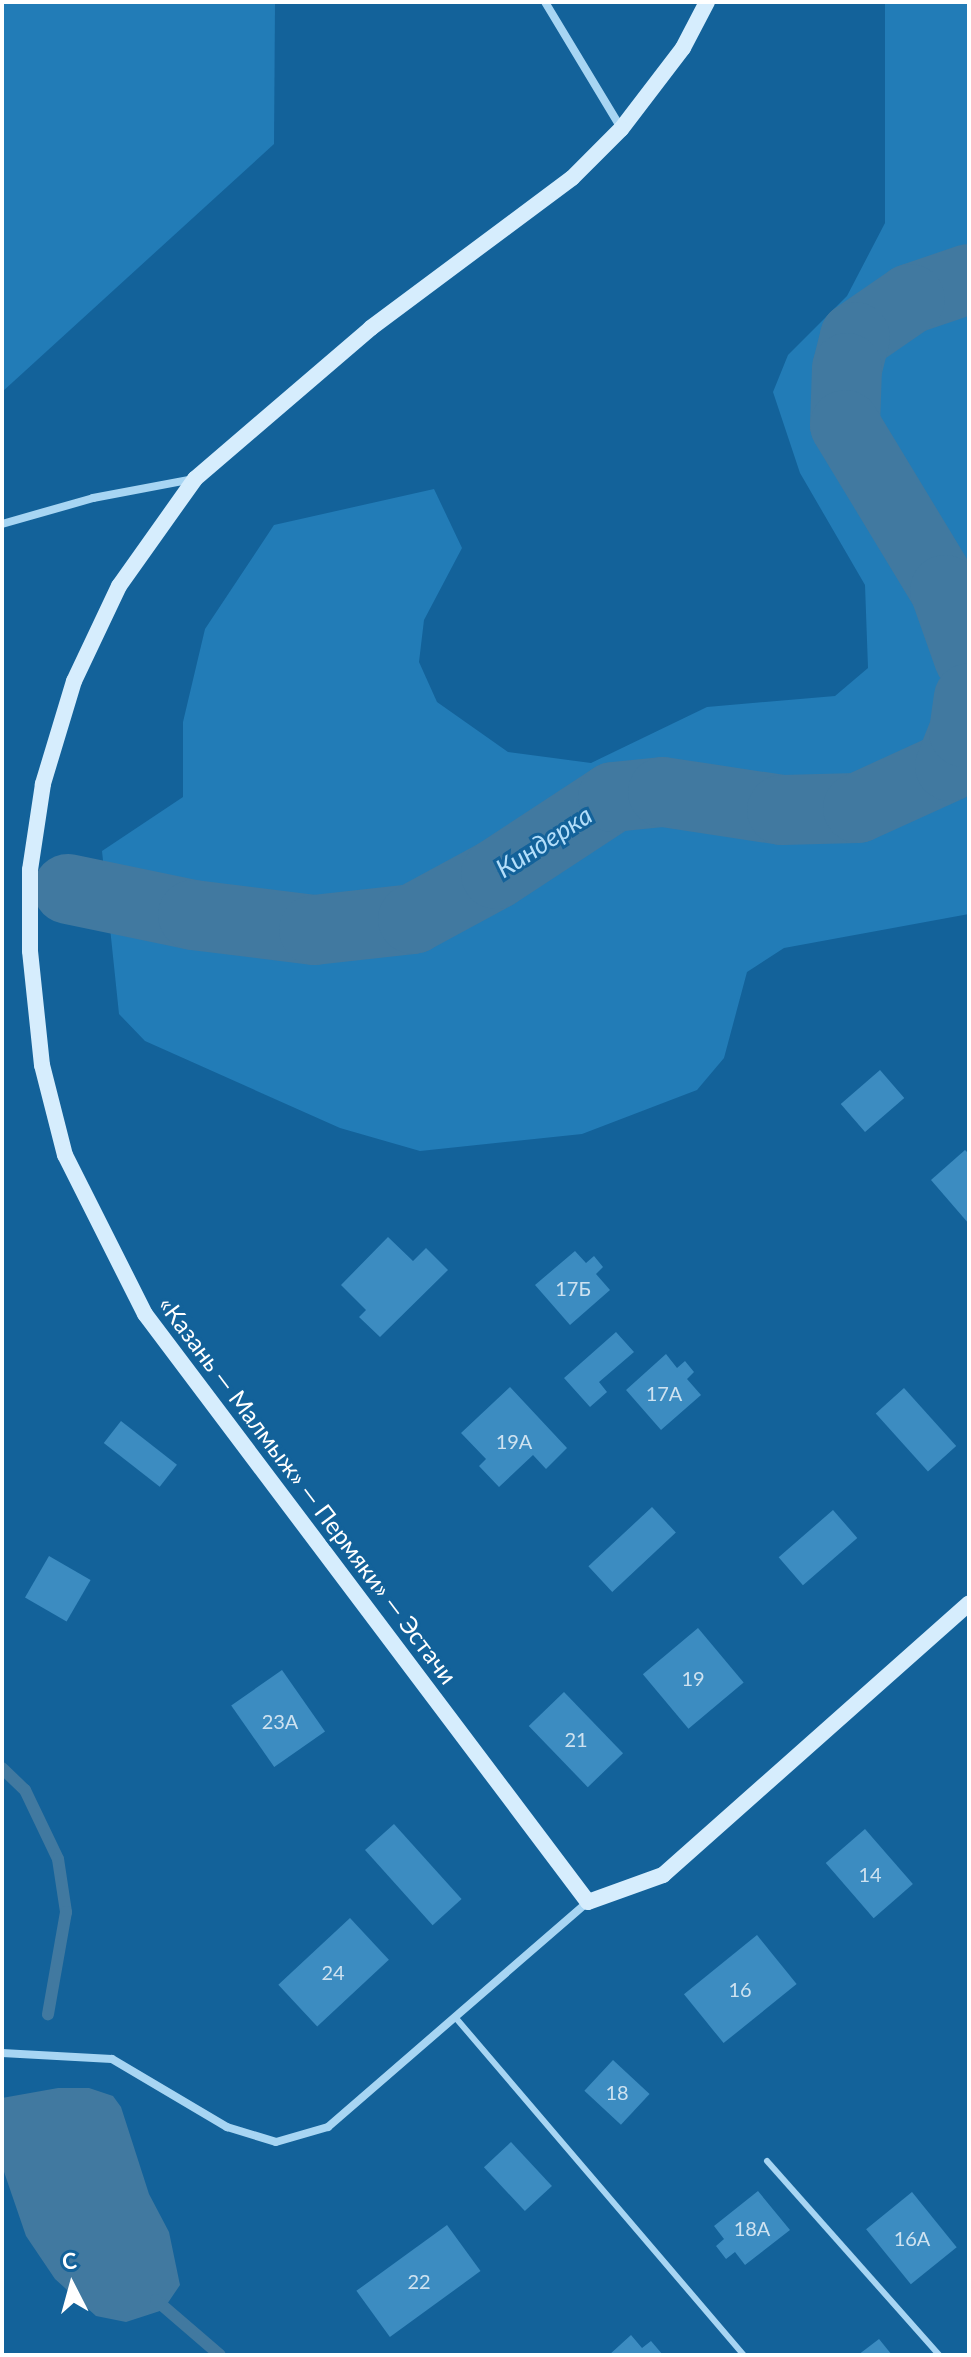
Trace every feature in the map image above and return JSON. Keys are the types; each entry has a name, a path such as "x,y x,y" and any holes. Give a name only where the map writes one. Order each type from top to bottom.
{"street":[{"path":"545,2 621,129"},
{"name":"«Казань — Малмыж» — Пермяки» — Эстачи","path":"588,1902 145,1314 65,1155 42,1065 30,951 30,870 43,784 74,681 119,586 195,479 371,328 572,178 621,129 683,48 707,2"},
{"path":"2,524 93,498 195,479"},
{"path":"2,2053 112,2059 227,2127 276,2142 328,2127 588,1902 663,1875 969,1603"}],"lane":[{"path":"455,2017 744,2355"},
{"path":"767,2161 939,2355"}],"shaded area":[{"path":"2,2 275,2 274,144 2,392"},
{"path":"885,2 969,2 969,914 784,948 747,972 724,1058 697,1090 582,1134 420,1151 340,1128 145,1041 119,1014 102,851 183,797 183,722 205,629 274,525 434,489 462,548 424,620 419,662 437,702 508,752 591,763 707,707 835,696 868,668 865,585 800,473 773,392 788,355 847,296 885,223"},
{"path":"58,2088 89,2088 113,2096 121,2107 149,2194 169,2232 180,2285 163,2310 126,2322 96,2316 55,2279 26,2236 2,2166 2,2098"}],"building":[{"path":"880,1070 904,1098 865,1132 841,1104"},
{"path":"965,1150 969,1154 969,1224 931,1180"},
{"path":"388,1237 413,1261 426,1248 448,1270 380,1337 359,1317 366,1310 341,1285"},
{"path":"575,1251 586,1263 594,1256 603,1267 596,1274 610,1290 570,1325 535,1285"},
{"path":"616,1332 634,1352 599,1382 607,1392 590,1407 564,1378"},
{"path":"666,1354 677,1368 685,1361 694,1372 687,1379 701,1395 661,1430 626,1390"},
{"path":"510,1387 567,1448 546,1469 533,1455 499,1487 479,1466 486,1459 461,1433"},
{"path":"904,1388 956,1446 928,1471 876,1413"},
{"path":"121,1421 177,1465 160,1487 104,1443"},
{"path":"652,1507 676,1533 612,1592 588,1566"},
{"path":"833,1510 857,1538 803,1585 779,1557"},
{"path":"49,1556 91,1580 67,1622 25,1598"},
{"path":"698,1628 744,1682 688,1729 643,1674"},
{"path":"282,1670 325,1731 274,1767 231,1706"},
{"path":"564,1692 623,1753 588,1787 529,1726"},
{"path":"394,1824 462,1899 433,1925 365,1850"},
{"path":"865,1829 913,1884 874,1918 826,1863"},
{"path":"350,1918 389,1960 317,2027 278,1985"},
{"path":"757,1935 797,1984 724,2043 684,1994"},
{"path":"613,2060 650,2094 621,2125 584,2091"},
{"path":"511,2142 552,2186 525,2211 484,2167"},
{"path":"758,2191 790,2230 745,2265 735,2252 726,2259 716,2246 724,2239 714,2226"},
{"path":"912,2192 957,2247 911,2284 866,2229"},
{"path":"447,2225 481,2271 390,2337 356,2291"},
{"path":"631,2335 642,2348 651,2341 663,2355 609,2355"},
{"path":"879,2339 892,2355 858,2355"}],"waterway":[{"name":"Киндерка","path":"969,279 910,299 855,337 847,368 845,425 945,590 969,658"},
{"name":"Киндерка","path":"68,889 193,915 314,930 413,919 496,874 613,797 663,792 782,810 858,808 950,766 964,732 969,698"},
{"path":"2,1768 25,1790 58,1859 66,1912 48,2014"},
{"path":"156,2300 220,2355"}]}
